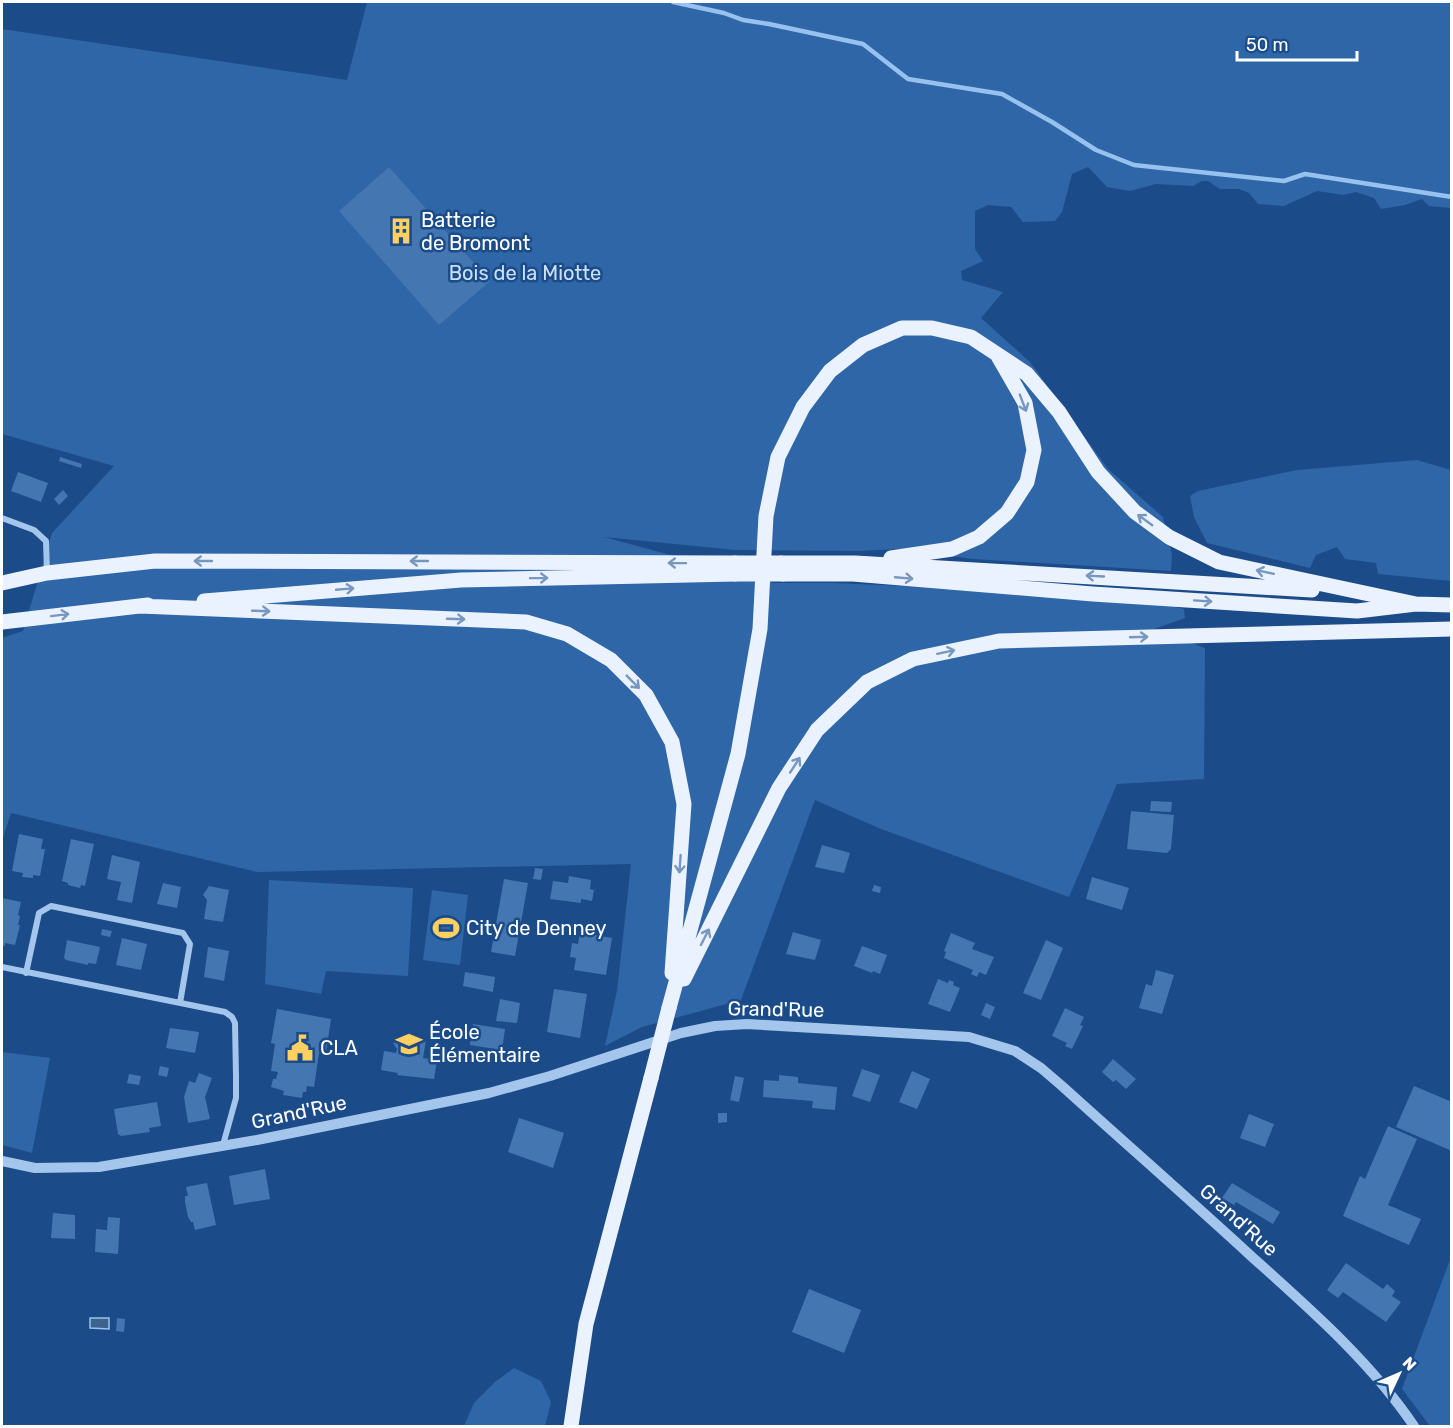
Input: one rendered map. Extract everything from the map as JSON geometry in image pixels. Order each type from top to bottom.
[{"type":"main road","points":[[571,1426],[586,1324],[738,754],[760,629],[766,516],[778,457],[803,407],[830,371],[863,345],[902,328],[932,327],[971,336],[1027,374],[1059,411],[1098,472],[1135,512],[1169,537],[1219,562],[1416,604]]},
{"type":"main road","points":[[2,622],[140,606],[461,580],[782,568],[855,563],[952,549],[980,537],[1007,513],[1027,482],[1034,450],[1025,403],[995,351]]},
{"type":"main road","points":[[2,583],[47,573],[155,561],[735,569]]},
{"type":"main road","points":[[855,563],[1363,593]]},
{"type":"main road","points":[[782,568],[1094,594],[1358,611],[1416,604],[1452,605]]},
{"type":"main road","points":[[140,606],[526,622],[567,634],[611,660],[646,695],[672,742],[684,804],[669,1008]]},
{"type":"main road","points":[[669,1008],[779,788],[817,730],[867,682],[913,659],[999,641],[1452,629]]},
{"type":"street","points":[[2,518],[34,530],[46,541],[47,573]]},
{"type":"street","points":[[26,973],[39,913],[51,906],[183,933],[190,944],[180,1003]]},
{"type":"street","points":[[2,968],[225,1012],[232,1017],[235,1023],[236,1098],[223,1145]]},
{"type":"street","name":"Grand'Rue","points":[[2,1161],[36,1168],[99,1167],[223,1145],[489,1093],[550,1076],[681,1033],[715,1026],[747,1024],[969,1037],[1015,1051],[1041,1068],[1062,1086],[1300,1300],[1355,1353],[1399,1404],[1414,1426]]},
{"type":"green space","name":"Bois de la Miotte","points":[[367,2],[1451,2],[1451,208],[1429,206],[1422,199],[1405,205],[1381,209],[1374,198],[1356,192],[1343,195],[1317,191],[1284,206],[1258,204],[1249,193],[1239,189],[1220,189],[1208,181],[1202,181],[1193,186],[1156,184],[1130,191],[1107,187],[1088,167],[1072,174],[1062,212],[1055,221],[1023,222],[1011,207],[988,205],[975,211],[975,249],[983,261],[961,271],[962,280],[1003,292],[981,318],[1030,362],[1108,469],[1163,517],[1172,554],[1171,571],[973,559],[899,549],[735,550],[604,537],[774,583],[906,586],[917,584],[1143,599],[1184,609],[1185,618],[1154,629],[1205,648],[1204,779],[1117,784],[1069,897],[881,829],[815,800],[741,1000],[642,1027],[605,1046],[617,991],[631,864],[257,872],[11,813],[2,841],[2,638],[23,631],[52,533],[114,466],[2,434],[2,29],[347,80]]},
{"type":"green space","points":[[1417,460],[1451,470],[1451,581],[1378,574],[1376,563],[1345,559],[1337,547],[1316,555],[1310,568],[1207,543],[1194,517],[1190,496],[1198,491],[1297,470]]},
{"type":"green space","points":[[269,880],[413,888],[408,976],[326,971],[321,994],[265,984]]},
{"type":"green space","name":"City de Denney","points":[[432,890],[468,895],[460,965],[423,960]]},
{"type":"green space","points":[[2,1052],[50,1058],[32,1153],[2,1145]]},
{"type":"green space","points":[[1451,1257],[1451,1426],[1430,1426],[1402,1389]]},
{"type":"green space","points":[[514,1368],[541,1381],[551,1402],[545,1426],[464,1426],[474,1403],[495,1382]]},
{"type":"shaded area","points":[[90,1318],[109,1318],[109,1329],[90,1328]]},
{"type":"building","name":"Batterie de Bromont","points":[[389,167],[490,281],[439,325],[339,211]]},
{"type":"building","points":[[60,457],[82,464],[81,468],[59,461]]},
{"type":"building","points":[[18,472],[48,483],[41,502],[11,491]]},
{"type":"building","points":[[63,490],[68,496],[59,505],[54,499]]},
{"type":"building","points":[[1151,801],[1172,802],[1171,812],[1150,811]]},
{"type":"building","points":[[1131,811],[1174,815],[1171,849],[1167,853],[1127,849]]},
{"type":"building","points":[[19,834],[43,839],[41,849],[45,849],[40,876],[22,877],[23,873],[12,871]]},
{"type":"building","points":[[71,839],[94,844],[85,886],[81,885],[80,888],[62,881]]},
{"type":"building","points":[[822,845],[850,853],[844,873],[815,867]]},
{"type":"building","points":[[112,855],[140,862],[132,903],[117,900],[121,882],[107,879]]},
{"type":"building","points":[[535,868],[543,869],[541,880],[533,879]]},
{"type":"building","points":[[569,876],[591,880],[590,889],[594,890],[592,901],[581,899],[581,903],[550,899],[553,881],[568,883]]},
{"type":"building","points":[[1092,877],[1129,888],[1122,910],[1086,899]]},
{"type":"building","points":[[504,879],[528,883],[515,956],[491,952]]},
{"type":"building","points":[[163,883],[181,887],[177,908],[157,904]]},
{"type":"building","points":[[874,885],[881,887],[880,893],[872,891]]},
{"type":"building","points":[[209,886],[229,890],[223,922],[204,919],[207,900],[203,895]]},
{"type":"building","points":[[2,898],[21,902],[18,915],[20,916],[18,925],[20,925],[15,945],[5,943],[5,946],[2,945]]},
{"type":"building","points":[[102,929],[112,931],[110,937],[101,935]]},
{"type":"building","points":[[580,932],[612,938],[606,975],[574,970],[576,958],[570,957],[572,943],[578,944]]},
{"type":"building","points":[[793,932],[821,940],[815,960],[786,954]]},
{"type":"building","points":[[951,933],[975,943],[972,949],[994,957],[986,975],[979,972],[977,977],[971,974],[973,970],[944,958],[946,952],[944,951]]},
{"type":"building","points":[[122,938],[147,944],[141,970],[116,965]]},
{"type":"building","points":[[67,940],[100,947],[96,964],[88,963],[88,965],[66,960],[64,958]]},
{"type":"building","points":[[1046,940],[1063,948],[1041,1000],[1023,993]]},
{"type":"building","points":[[862,946],[887,955],[880,974],[854,966]]},
{"type":"building","points":[[208,947],[229,951],[224,981],[204,977]]},
{"type":"building","points":[[1156,970],[1174,975],[1162,1014],[1139,1008],[1146,984],[1152,986]]},
{"type":"building","points":[[465,972],[495,977],[493,992],[463,986]]},
{"type":"building","points":[[938,979],[948,983],[949,980],[954,982],[953,985],[960,988],[950,1012],[928,1004]]},
{"type":"building","points":[[554,989],[587,994],[580,1038],[547,1032]]},
{"type":"building","points":[[500,999],[520,1003],[517,1023],[496,1021]]},
{"type":"building","points":[[986,1003],[995,1007],[990,1019],[981,1015]]},
{"type":"building","points":[[1065,1008],[1084,1017],[1080,1025],[1083,1026],[1072,1049],[1065,1046],[1067,1043],[1052,1036]]},
{"type":"building","name":"CLA","points":[[277,1009],[331,1019],[326,1053],[319,1053],[314,1087],[307,1086],[302,1098],[283,1095],[284,1091],[271,1087],[278,1072],[271,1071],[275,1044],[271,1043]]},
{"type":"building","points":[[473,1024],[505,1029],[502,1050],[470,1045]]},
{"type":"building","points":[[170,1028],[199,1032],[195,1053],[166,1048]]},
{"type":"building","points":[[399,1035],[426,1040],[423,1058],[437,1060],[434,1079],[397,1075],[398,1073],[381,1070],[384,1051],[396,1053],[397,1049],[393,1043],[398,1040]]},
{"type":"building","points":[[1113,1059],[1136,1079],[1126,1089],[1116,1080],[1113,1082],[1102,1072]]},
{"type":"building","points":[[160,1066],[169,1068],[167,1077],[158,1075]]},
{"type":"building","points":[[862,1069],[880,1075],[870,1102],[852,1096]]},
{"type":"building","points":[[912,1071],[930,1079],[917,1109],[899,1102]]},
{"type":"building","points":[[199,1073],[212,1078],[205,1097],[210,1119],[188,1123],[184,1097],[189,1081],[195,1083]]},
{"type":"building","points":[[129,1074],[141,1076],[139,1085],[127,1083]]},
{"type":"building","points":[[779,1075],[798,1077],[798,1083],[837,1087],[835,1110],[812,1108],[813,1101],[763,1097],[764,1080],[779,1081]]},
{"type":"building","points":[[735,1076],[744,1078],[739,1102],[730,1100]]},
{"type":"building","points":[[1414,1086],[1452,1102],[1452,1151],[1396,1127]]},
{"type":"building","points":[[157,1102],[161,1126],[149,1128],[150,1132],[121,1136],[118,1134],[114,1109]]},
{"type":"building","points":[[718,1113],[727,1113],[727,1122],[718,1123]]},
{"type":"building","points":[[1249,1114],[1274,1124],[1265,1147],[1240,1138]]},
{"type":"building","points":[[519,1118],[564,1133],[553,1168],[508,1152]]},
{"type":"building","points":[[1388,1126],[1417,1139],[1388,1205],[1421,1219],[1409,1245],[1343,1216],[1360,1176],[1365,1179]]},
{"type":"building","points":[[265,1169],[270,1199],[234,1205],[229,1176]]},
{"type":"building","points":[[207,1183],[216,1225],[195,1230],[193,1222],[188,1217],[185,1202],[185,1196],[188,1196],[186,1187]]},
{"type":"building","points":[[1232,1183],[1280,1212],[1273,1224],[1236,1202],[1234,1205],[1222,1198]]},
{"type":"building","points":[[53,1213],[75,1215],[75,1239],[51,1238]]},
{"type":"building","points":[[108,1217],[120,1218],[118,1254],[95,1252],[96,1229],[107,1230]]},
{"type":"building","points":[[1346,1263],[1383,1289],[1387,1284],[1395,1291],[1392,1296],[1401,1302],[1386,1322],[1343,1292],[1338,1298],[1327,1290]]},
{"type":"building","points":[[809,1289],[861,1310],[844,1353],[792,1332]]},
{"type":"building","points":[[117,1318],[125,1319],[124,1332],[116,1331]]},
{"type":"waterway","points":[[673,2],[724,13],[743,20],[863,44],[908,79],[1002,94],[1096,150],[1134,165],[1284,181],[1305,174],[1452,197]]},
{"type":"place","name":"Batterie de Bromont","points":[[401,231]]},
{"type":"place","name":"City de Denney","points":[[446,928]]},
{"type":"place","name":"École Élémentaire","points":[[409,1044]]},
{"type":"place","name":"CLA","points":[[300,1048]]}]
